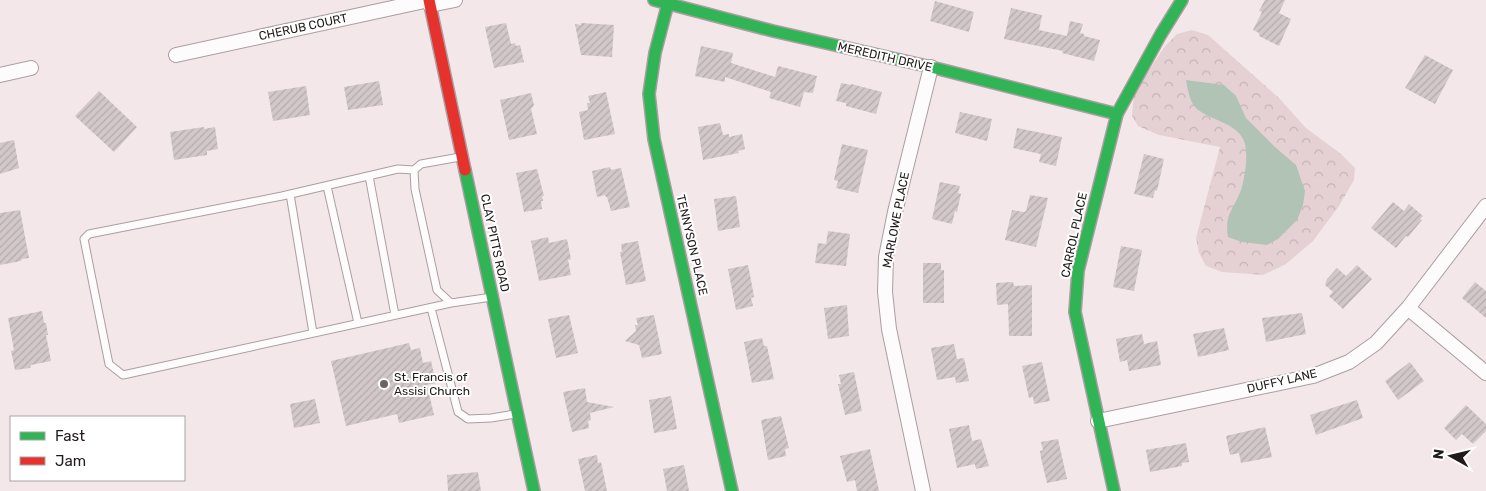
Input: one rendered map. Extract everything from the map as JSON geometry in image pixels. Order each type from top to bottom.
[{"type":"street","points":[[430,2],[455,0]]},
{"type":"street","name":"MEREDITH DRIVE","points":[[654,0],[1117,114]]},
{"type":"street","name":"CARROL PLACE","points":[[1114,491],[1075,312],[1078,272],[1101,172],[1117,114],[1182,0]]},
{"type":"street","name":"CHERUB COURT","points":[[176,55],[430,2]]},
{"type":"street","name":"CLAY PITTS ROAD","points":[[430,2],[534,491]]},
{"type":"street","name":"TENNYSON PLACE","points":[[668,4],[655,52],[649,94],[654,139],[732,491]]},
{"type":"street","points":[[0,75],[31,68]]},
{"type":"street","name":"MARLOWE PLACE","points":[[923,491],[889,329],[885,292],[886,257],[895,212],[931,68]]},
{"type":"street","name":"DUFFY LANE","points":[[1098,421],[1313,376],[1349,362],[1376,343],[1408,308],[1486,206]]},
{"type":"street","points":[[1408,308],[1486,373]]},
{"type":"lane","points":[[463,156],[420,164],[414,170],[398,169],[290,194],[89,234],[84,239],[109,364],[123,375],[395,315],[492,297]]},
{"type":"lane","points":[[414,170],[416,189],[437,290],[452,303]]},
{"type":"lane","points":[[369,176],[395,315]]},
{"type":"lane","points":[[327,186],[358,323]]},
{"type":"lane","points":[[290,194],[313,333]]},
{"type":"lane","points":[[431,308],[458,412],[468,419],[491,418],[517,413]]},
{"type":"green space","points":[[1192,30],[1208,35],[1279,98],[1306,128],[1341,154],[1355,168],[1354,180],[1339,206],[1313,241],[1286,264],[1263,275],[1222,272],[1206,266],[1199,253],[1196,238],[1220,147],[1159,135],[1138,126],[1132,116],[1134,93],[1165,46],[1177,34]]},
{"type":"shaded area","points":[[1186,80],[1224,85],[1236,96],[1246,118],[1296,165],[1305,191],[1303,205],[1297,220],[1278,239],[1267,245],[1242,242],[1228,237],[1227,223],[1230,212],[1241,190],[1245,173],[1245,144],[1237,131],[1196,108],[1190,98]]},
{"type":"building","points":[[1265,0],[1285,0],[1279,13],[1291,19],[1279,46],[1259,36],[1259,33],[1253,30],[1262,12],[1259,11]]},
{"type":"building","points":[[935,1],[974,12],[969,32],[930,21]]},
{"type":"building","points":[[1011,8],[1042,15],[1039,30],[1067,36],[1070,21],[1083,24],[1080,33],[1084,34],[1084,36],[1100,40],[1094,61],[1062,53],[1063,51],[1004,39]]},
{"type":"building","points":[[506,23],[511,44],[520,45],[524,62],[494,68],[485,27]]},
{"type":"building","points":[[581,23],[614,25],[612,57],[581,55],[575,24],[581,25]]},
{"type":"building","points":[[701,46],[733,53],[731,63],[775,77],[778,66],[817,76],[813,93],[804,92],[800,107],[769,98],[771,92],[725,77],[725,82],[695,76]]},
{"type":"building","points":[[1425,55],[1453,70],[1435,104],[1405,88]]},
{"type":"building","points":[[379,81],[383,105],[348,110],[344,87]]},
{"type":"building","points":[[841,83],[882,92],[876,114],[846,106],[846,103],[836,101]]},
{"type":"building","points":[[306,86],[310,115],[273,121],[268,92]]},
{"type":"building","points":[[99,91],[137,127],[114,152],[75,116]]},
{"type":"building","points":[[606,92],[615,134],[584,140],[579,112],[588,110],[587,103],[590,103],[588,96]]},
{"type":"building","points":[[531,93],[534,105],[531,109],[537,134],[509,140],[500,100]]},
{"type":"building","points":[[960,112],[992,119],[987,141],[955,133]]},
{"type":"building","points":[[720,123],[723,135],[729,134],[729,137],[742,134],[745,149],[738,151],[739,153],[703,160],[698,127]]},
{"type":"building","points":[[204,127],[204,129],[215,127],[218,149],[207,151],[207,155],[174,160],[170,132]]},
{"type":"building","points":[[1017,128],[1062,137],[1056,166],[1039,162],[1041,154],[1013,148]]},
{"type":"building","points":[[14,140],[19,168],[0,174],[0,143]]},
{"type":"building","points":[[842,144],[868,150],[858,193],[836,188],[838,181],[834,180]]},
{"type":"building","points":[[1144,154],[1164,159],[1157,191],[1155,190],[1153,198],[1134,194]]},
{"type":"building","points":[[610,167],[611,170],[621,168],[630,207],[611,211],[605,195],[597,197],[592,171]]},
{"type":"building","points":[[537,169],[544,196],[542,196],[543,201],[541,201],[542,209],[524,212],[516,173]]},
{"type":"building","points":[[940,182],[960,186],[958,193],[961,194],[952,224],[932,219]]},
{"type":"building","points":[[1030,195],[1048,198],[1036,247],[1005,240],[1012,210],[1026,211]]},
{"type":"building","points":[[736,196],[740,227],[718,231],[714,199]]},
{"type":"building","points":[[1393,202],[1404,211],[1409,204],[1423,216],[1420,219],[1422,220],[1408,237],[1406,236],[1396,248],[1371,228]]},
{"type":"building","points":[[20,210],[29,258],[0,265],[0,213]]},
{"type":"building","points":[[828,231],[850,234],[846,266],[815,263],[818,243],[826,244]]},
{"type":"building","points":[[548,237],[549,243],[567,239],[571,259],[568,260],[571,275],[539,281],[531,241]]},
{"type":"building","points":[[638,241],[646,281],[626,285],[620,252],[622,252],[621,244]]},
{"type":"building","points":[[1121,246],[1142,250],[1134,291],[1113,287]]},
{"type":"building","points":[[923,263],[941,263],[941,270],[944,270],[944,303],[923,303]]},
{"type":"building","points":[[748,265],[754,297],[751,298],[753,306],[736,310],[728,269]]},
{"type":"building","points":[[1357,265],[1372,279],[1343,309],[1329,296],[1333,292],[1325,285],[1327,279],[1337,268],[1346,276]]},
{"type":"building","points":[[1013,282],[1014,286],[1032,285],[1032,336],[1009,336],[1008,304],[997,305],[996,283]]},
{"type":"building","points":[[1475,282],[1486,291],[1486,318],[1462,298]]},
{"type":"building","points":[[847,305],[849,336],[828,339],[824,308]]},
{"type":"building","points":[[42,311],[44,323],[46,323],[48,335],[46,335],[51,361],[31,365],[30,368],[15,370],[11,351],[14,350],[8,318]]},
{"type":"building","points":[[1302,313],[1306,334],[1266,342],[1262,318]]},
{"type":"building","points":[[569,315],[578,353],[556,358],[548,319]]},
{"type":"building","points":[[654,315],[662,354],[642,358],[639,345],[625,341],[636,331],[635,325],[638,325],[636,318]]},
{"type":"building","points":[[1224,328],[1229,350],[1198,357],[1193,334]]},
{"type":"building","points":[[1142,334],[1144,344],[1157,341],[1161,365],[1129,371],[1127,360],[1120,362],[1116,339]]},
{"type":"building","points":[[762,338],[764,346],[767,346],[774,379],[752,383],[744,342]]},
{"type":"building","name":"St. Francis of Assisi Church","points":[[409,343],[411,350],[420,348],[423,363],[431,361],[436,383],[427,385],[434,415],[399,423],[397,414],[346,426],[331,361]]},
{"type":"building","points":[[954,344],[957,359],[964,358],[969,381],[956,383],[955,377],[937,380],[931,348]]},
{"type":"building","points":[[1042,362],[1050,401],[1034,404],[1033,397],[1029,398],[1022,366]]},
{"type":"building","points":[[1410,362],[1424,381],[1398,400],[1385,381]]},
{"type":"building","points":[[854,372],[862,411],[845,415],[838,384],[841,384],[839,375]]},
{"type":"building","points":[[585,388],[587,402],[614,407],[590,413],[589,428],[572,432],[563,392]]},
{"type":"building","points":[[671,396],[677,429],[654,433],[649,400]]},
{"type":"building","points":[[315,399],[320,423],[294,428],[290,404]]},
{"type":"building","points":[[1357,400],[1363,418],[1316,435],[1310,415]]},
{"type":"building","points":[[1466,405],[1486,424],[1486,431],[1473,444],[1462,434],[1456,440],[1444,428]]},
{"type":"building","points":[[781,416],[789,448],[785,449],[786,456],[768,460],[761,420]]},
{"type":"building","points":[[969,425],[972,441],[981,439],[989,466],[976,469],[975,464],[957,468],[949,429]]},
{"type":"building","points":[[1265,427],[1272,457],[1241,463],[1239,453],[1230,455],[1226,436]]},
{"type":"building","points":[[1058,439],[1067,479],[1047,483],[1041,458],[1040,451],[1043,450],[1041,442]]},
{"type":"building","points":[[1186,443],[1189,462],[1182,463],[1182,466],[1150,472],[1146,450]]},
{"type":"building","points":[[870,449],[879,491],[857,491],[855,480],[847,482],[840,456]]},
{"type":"building","points":[[597,455],[598,463],[601,462],[607,491],[585,491],[578,459]]},
{"type":"building","points":[[684,465],[689,491],[667,491],[663,469]]},
{"type":"building","points":[[478,472],[481,491],[448,491],[447,475]]},
{"type":"traffic: fast","points":[[654,0],[773,31],[931,67],[1117,114]]},
{"type":"traffic: fast","points":[[1114,491],[1075,312],[1078,271],[1117,114],[1182,0]]},
{"type":"traffic: fast","points":[[668,3],[655,53],[649,94],[654,139],[732,491]]},
{"type":"traffic: fast","points":[[465,170],[534,491]]},
{"type":"traffic: jam","points":[[429,0],[465,170]]},
{"type":"place","name":"St. Francis of Assisi Church","points":[[384,384]]}]
